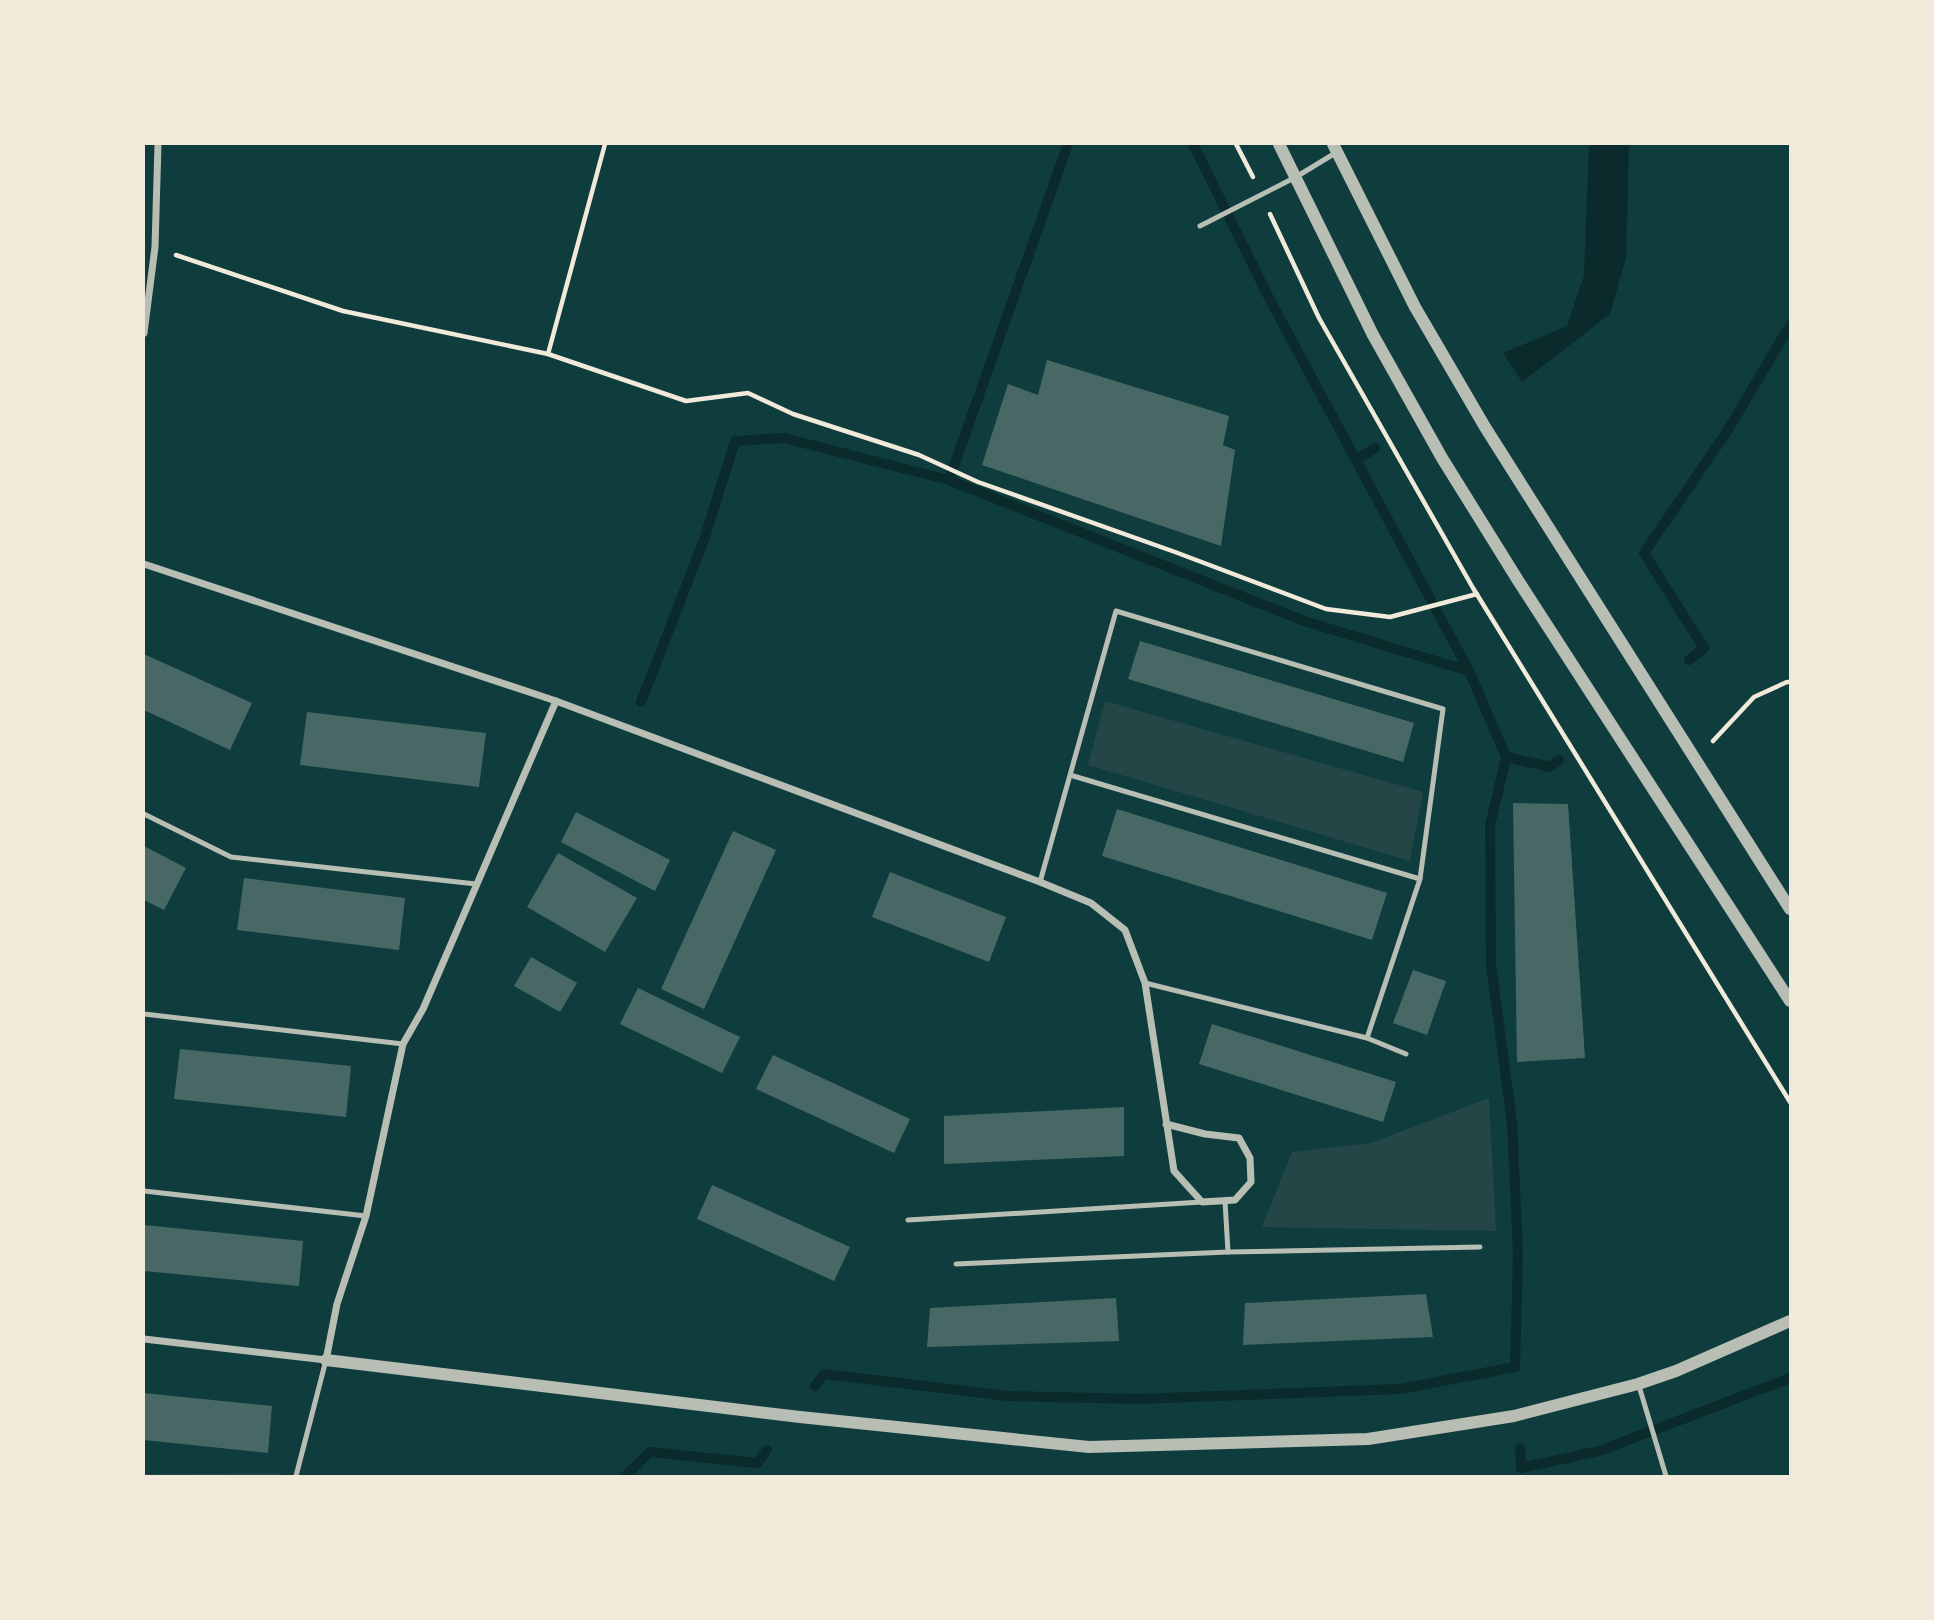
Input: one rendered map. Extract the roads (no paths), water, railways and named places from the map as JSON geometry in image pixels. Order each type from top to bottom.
[{"type":"street","points":[[144,333],[155,247],[158,144]]},
{"type":"street","points":[[1279,144],[1373,335],[1442,458],[1790,1001]]},
{"type":"street","points":[[1335,148],[1415,307],[1485,427],[1790,909]]},
{"type":"street","points":[[144,564],[556,701],[1091,903],[1125,930],[1145,983],[1166,1124],[1174,1171],[1202,1202],[1235,1200],[1251,1182],[1250,1158],[1239,1138],[1166,1124]]},
{"type":"street","points":[[326,1360],[337,1304],[366,1216],[403,1044],[423,1009],[556,701]]},
{"type":"street","points":[[144,1339],[800,1417],[1089,1447],[1368,1439],[1514,1416],[1638,1384],[1676,1371],[1790,1321]]},
{"type":"lane","points":[[1200,226],[1296,177],[1335,148]]},
{"type":"lane","points":[[1040,882],[1116,611],[1443,709],[1420,879],[1367,1038]]},
{"type":"lane","points":[[1070,775],[1420,879]]},
{"type":"lane","points":[[144,814],[231,857],[476,884]]},
{"type":"lane","points":[[1145,983],[1367,1038],[1406,1054]]},
{"type":"lane","points":[[144,1014],[403,1044]]},
{"type":"lane","points":[[144,1191],[366,1216]]},
{"type":"lane","points":[[1225,1201],[1228,1252]]},
{"type":"lane","points":[[908,1220],[1202,1202]]},
{"type":"lane","points":[[956,1264],[1228,1252],[1480,1247]]},
{"type":"lane","points":[[296,1476],[326,1360]]},
{"type":"lane","points":[[1638,1384],[1666,1476]]},
{"type":"waterway","points":[[949,480],[1068,144]]},
{"type":"waterway","points":[[815,1386],[824,1374],[1008,1396],[1139,1399],[1400,1389],[1515,1367],[1518,1253],[1512,1122],[1491,965],[1490,826],[1506,757],[1469,671],[1267,294],[1193,144]]},
{"type":"waterway","points":[[1689,660],[1704,648],[1644,553],[1728,430],[1790,325]]},
{"type":"waterway","points":[[641,702],[704,540],[735,441],[784,438],[949,480],[1304,621],[1469,671]]},
{"type":"waterway","points":[[1356,460],[1375,448]]},
{"type":"waterway","points":[[1506,757],[1550,767],[1559,760]]},
{"type":"waterway","points":[[1520,1448],[1521,1468],[1599,1451],[1790,1378]]},
{"type":"waterway","points":[[625,1476],[650,1452],[757,1463],[767,1450]]}]
